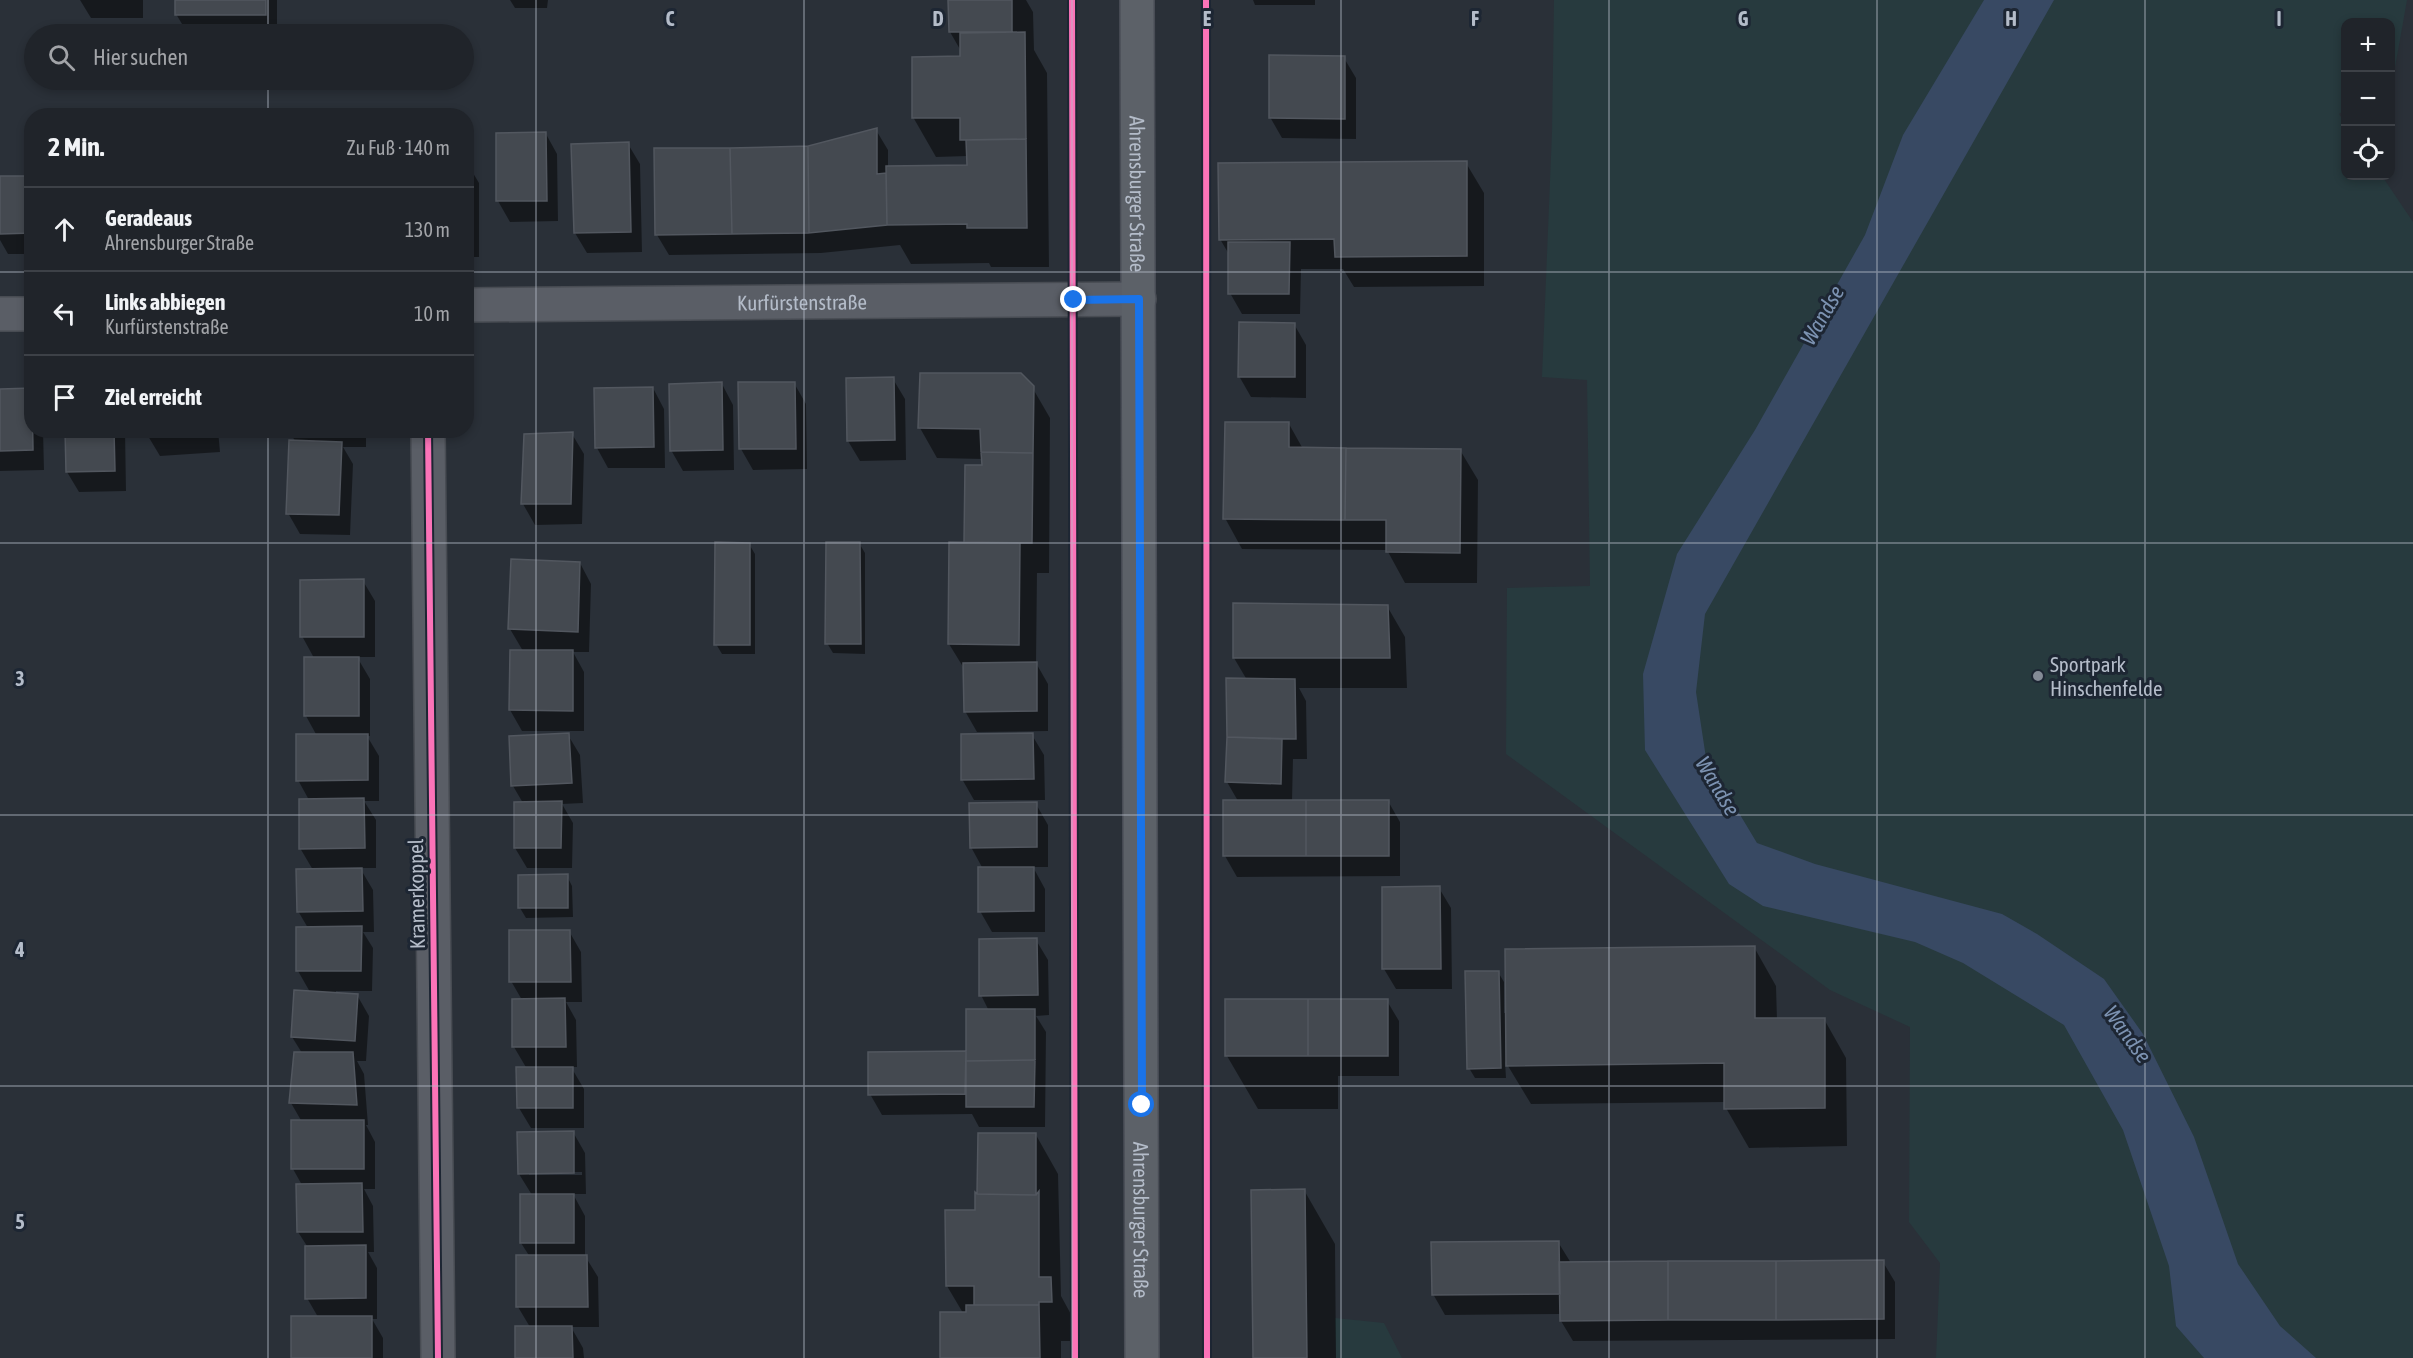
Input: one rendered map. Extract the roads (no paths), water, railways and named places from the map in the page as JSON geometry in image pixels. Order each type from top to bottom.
[{"type":"main road","name":"Ahrensburger Straße","points":[[1137,0],[1142,1358]]},
{"type":"street","name":"Kurfürstenstraße","points":[[474,305],[1139,299]]},
{"type":"street","points":[[0,314],[24,314]]},
{"type":"street","name":"Kramerkoppel","points":[[428,438],[438,1358]]},
{"type":"water","name":"Wandse","points":[[1984,0],[2054,0],[1705,614],[1696,692],[1706,758],[1757,843],[1815,864],[2002,914],[2037,934],[2104,979],[2143,1034],[2194,1137],[2238,1264],[2280,1326],[2316,1358],[2204,1358],[2176,1326],[2169,1266],[2123,1130],[2064,1025],[1963,963],[1915,942],[1763,906],[1729,884],[1645,750],[1643,674],[1677,554],[1755,430],[1865,235],[1903,135]]},
{"type":"place","name":"Sportpark Hinschenfelde","points":[[2038,676]]}]
